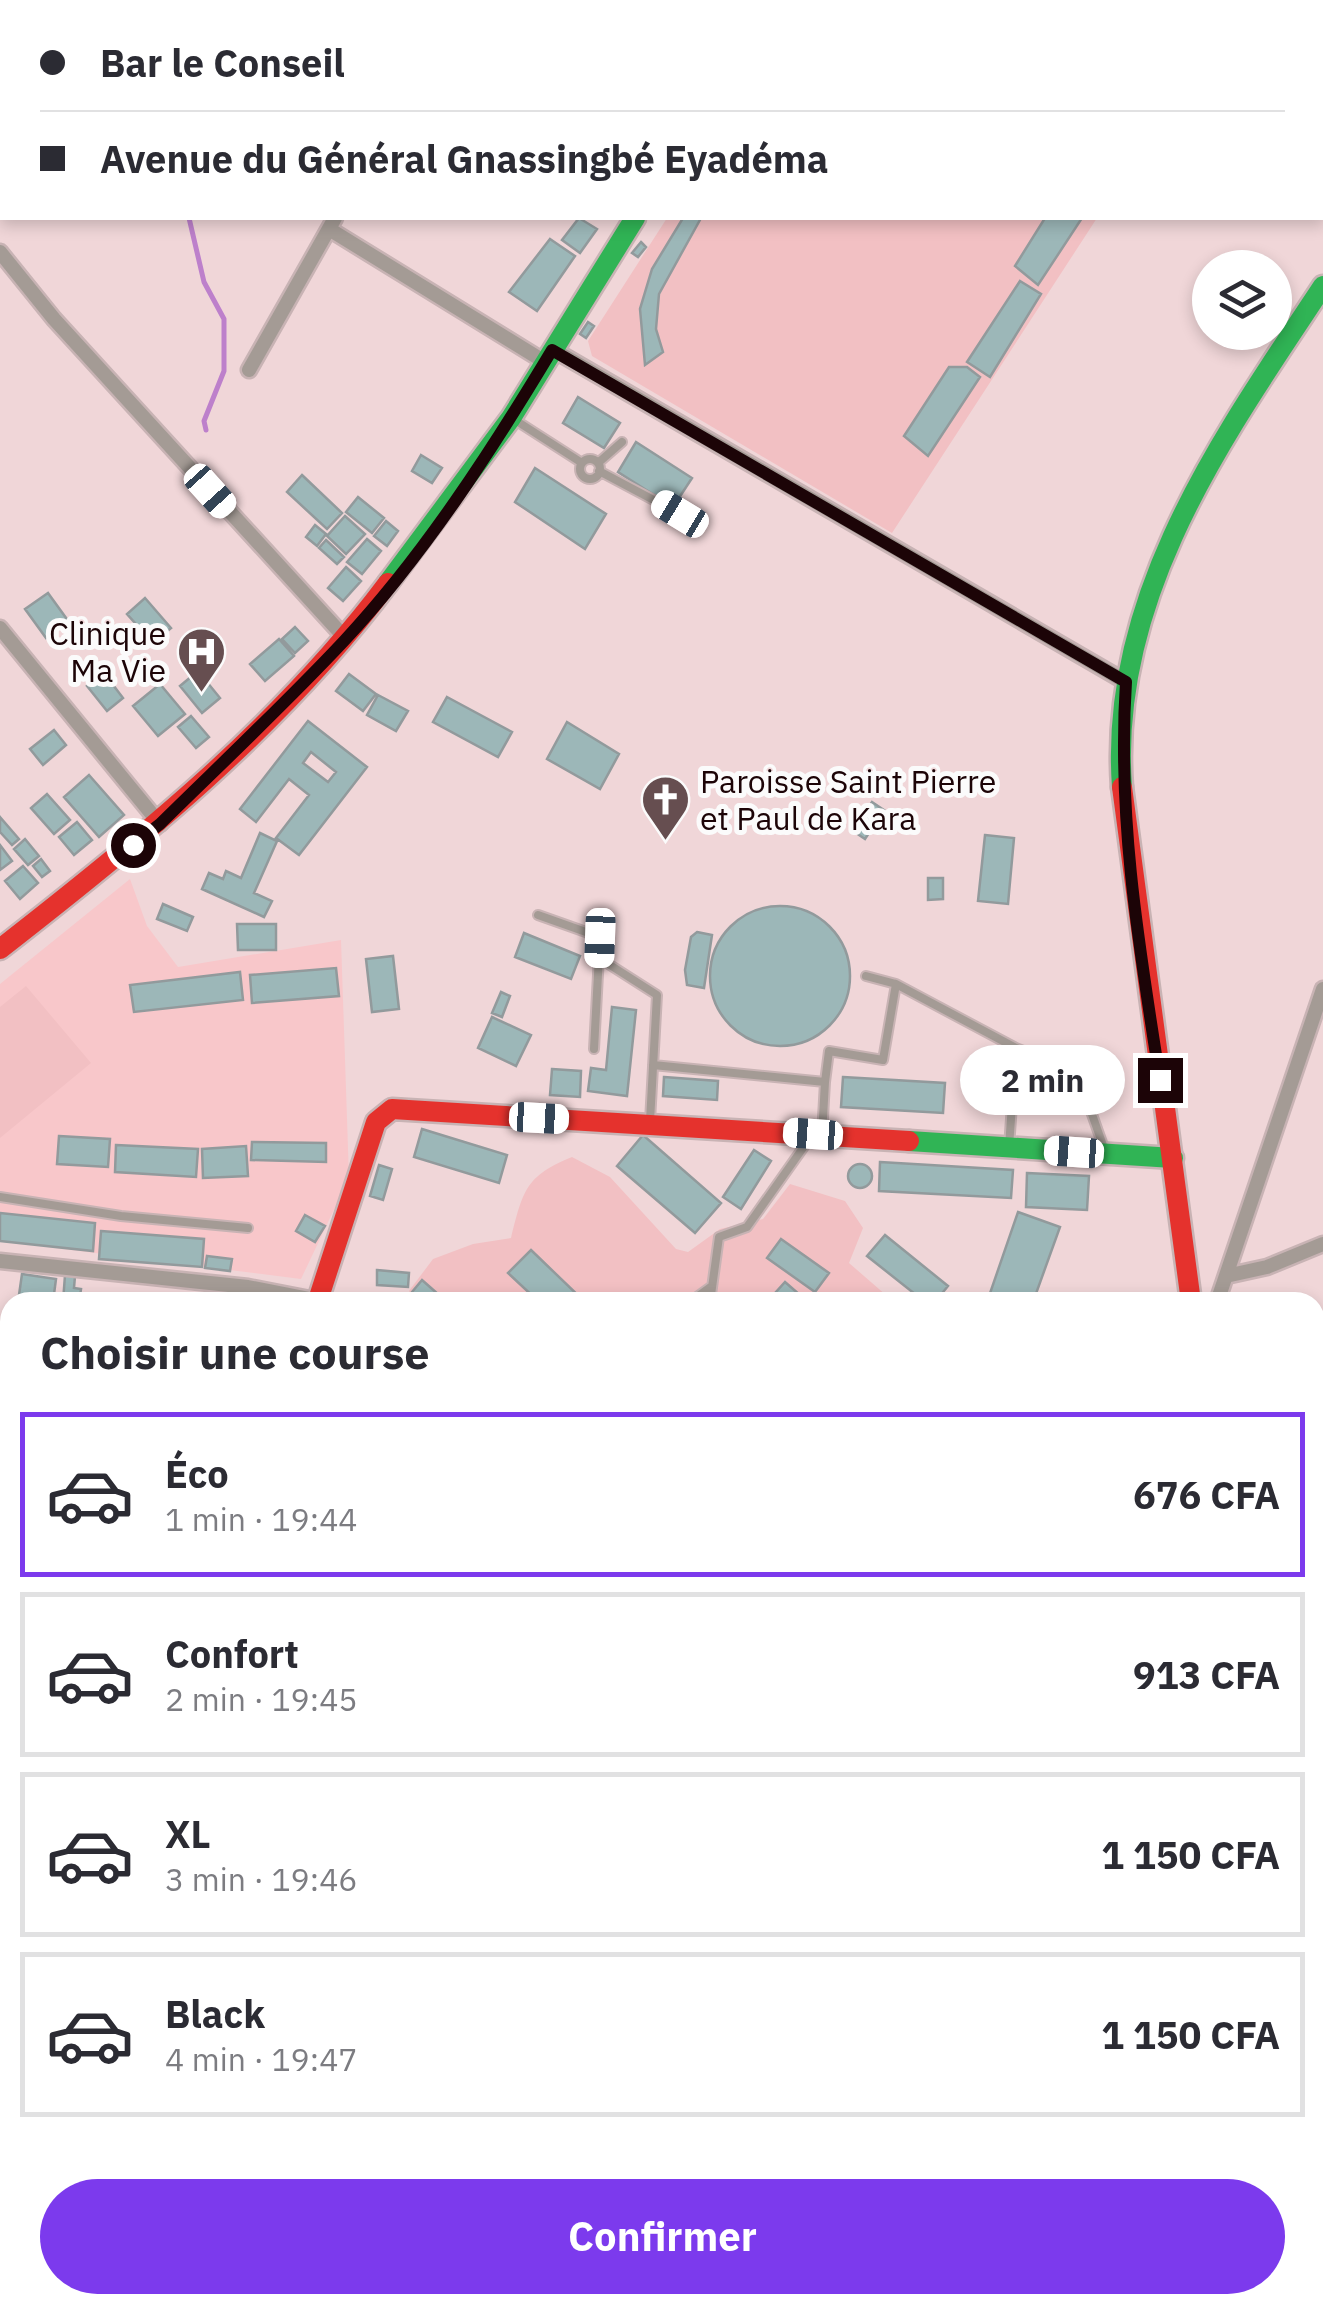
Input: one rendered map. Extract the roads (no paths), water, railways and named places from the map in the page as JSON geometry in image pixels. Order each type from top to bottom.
[{"type":"street","points":[[0,950],[160,824],[346,639],[511,418],[634,220]]},
{"type":"street","points":[[249,370],[332,223],[548,356],[1126,682]]},
{"type":"street","points":[[0,252],[54,319],[346,639]]},
{"type":"street","points":[[1190,1292],[1125,830],[1120,762],[1126,682],[1161,562],[1182,509],[1210,457],[1323,286]]},
{"type":"street","points":[[0,628],[160,824]]},
{"type":"street","points":[[1220,1292],[1323,988]]},
{"type":"street","points":[[325,1292],[376,1122],[392,1108],[1173,1158]]},
{"type":"street","points":[[1226,1276],[1268,1266],[1323,1244]]},
{"type":"street","points":[[0,1261],[271,1292]]},
{"type":"street","points":[[243,1292],[248,1288]]},
{"type":"lane","points":[[511,418],[582,463]]},
{"type":"lane","points":[[582,463],[581,474],[588,478],[622,442]]},
{"type":"lane","points":[[582,463],[588,459],[680,514]]},
{"type":"lane","points":[[538,915],[600,938],[594,1049]]},
{"type":"lane","points":[[599,958],[657,996],[650,1124]]},
{"type":"lane","points":[[866,976],[896,984],[1016,1048],[1078,1072],[1106,1154]]},
{"type":"lane","points":[[711,1292],[719,1237],[747,1227],[818,1135],[829,1051],[884,1060],[896,984]]},
{"type":"lane","points":[[1010,1147],[1016,1048]]},
{"type":"lane","points":[[653,1065],[825,1082]]},
{"type":"lane","points":[[0,1197],[120,1216],[248,1228]]},
{"type":"lane","points":[[704,1292],[712,1286]]},
{"type":"waterway","points":[[189,220],[204,282],[224,319],[224,371],[204,421],[206,430]]},
{"type":"place","name":"Clinique Ma Vie","points":[[201,694]]},
{"type":"place","name":"Paroisse Saint Pierre et Paul de Kara","points":[[665,842]]}]
